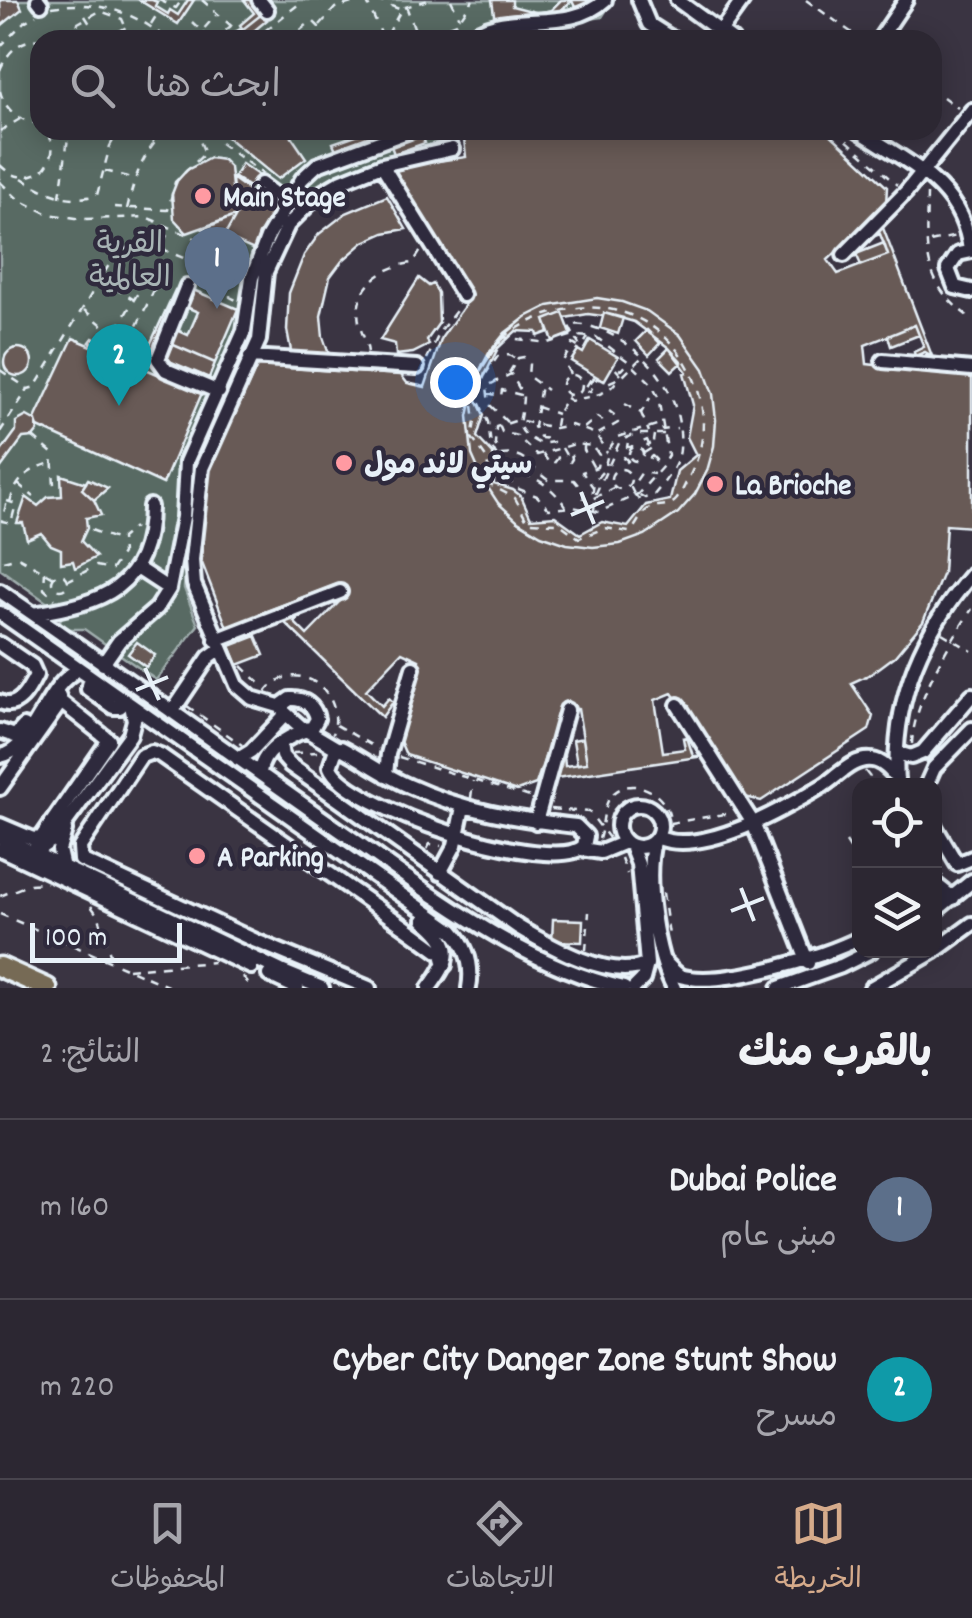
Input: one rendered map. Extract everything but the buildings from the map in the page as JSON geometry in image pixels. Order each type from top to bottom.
[{"type":"highway","points":[[0,967],[47,988]]},
{"type":"street","points":[[482,30],[488,26],[567,18],[592,10],[604,0]]},
{"type":"street","points":[[639,0],[648,24],[658,30]]},
{"type":"street","points":[[677,0],[718,30]]},
{"type":"street","points":[[729,30],[743,0]]},
{"type":"street","points":[[886,30],[906,0]]},
{"type":"street","points":[[844,255],[927,176],[970,112]]},
{"type":"street","points":[[103,664],[118,641],[157,608],[169,588],[183,518],[186,462],[244,331],[260,251],[302,179],[326,160],[383,140]]},
{"type":"street","points":[[873,140],[927,176],[959,208],[971,251],[953,258],[948,270],[955,287],[972,291]]},
{"type":"street","points":[[452,148],[382,165],[329,188],[288,225],[266,272],[260,299],[260,335],[199,479],[192,572],[218,645],[241,690],[284,711],[306,730],[386,775],[463,808],[581,828],[586,841],[582,849]]},
{"type":"street","points":[[382,165],[464,299]]},
{"type":"street","points":[[260,184],[288,204]]},
{"type":"street","points":[[188,286],[158,359],[166,370],[220,392]]},
{"type":"street","points":[[250,357],[420,366]]},
{"type":"street","points":[[883,361],[972,369]]},
{"type":"street","points":[[33,614],[92,602],[116,589],[137,568],[147,538],[150,506]]},
{"type":"street","points":[[137,568],[169,588]]},
{"type":"street","points":[[897,778],[902,701],[914,665],[932,628],[972,574]]},
{"type":"street","points":[[0,591],[103,664],[176,706],[238,758],[400,872],[534,957],[564,971],[624,988]]},
{"type":"street","points":[[176,706],[218,645],[340,592]]},
{"type":"street","points":[[0,613],[459,937],[470,960],[469,988]]},
{"type":"street","points":[[0,702],[16,704],[36,674],[32,666],[2,645],[20,626]]},
{"type":"street","points":[[0,731],[12,736],[20,732],[61,674],[61,656]]},
{"type":"street","points":[[386,775],[388,754],[414,668]]},
{"type":"street","points":[[0,788],[67,676],[86,673]]},
{"type":"street","points":[[898,753],[913,757],[923,752],[972,695]]},
{"type":"street","points":[[58,696],[109,740]]},
{"type":"street","points":[[0,756],[16,750],[58,696]]},
{"type":"street","points":[[238,758],[251,751],[284,711],[286,700],[296,698],[311,706],[317,720],[312,728],[280,744],[260,764],[260,774]]},
{"type":"street","points":[[28,850],[50,843],[130,735],[134,720],[128,703]]},
{"type":"street","points":[[678,705],[753,822],[808,962]]},
{"type":"street","points":[[536,822],[567,710]]},
{"type":"street","points":[[0,825],[42,838],[109,740],[164,728]]},
{"type":"street","points":[[164,728],[80,846],[81,860],[369,988]]},
{"type":"street","points":[[930,778],[934,768],[972,729]]},
{"type":"street","points":[[280,744],[282,756],[290,765],[518,927],[613,970],[630,970],[646,964]]},
{"type":"street","points":[[338,749],[330,767],[335,778],[391,811],[458,835],[518,849],[573,853],[628,844],[643,847],[656,839],[684,843],[753,822],[860,761],[878,762],[893,778]]},
{"type":"street","points":[[144,754],[160,755],[404,926],[442,954],[445,964]]},
{"type":"street","points":[[634,988],[643,978],[646,964],[638,864],[618,829],[618,822],[626,809],[640,804],[658,816],[651,856],[655,919],[663,960],[674,988]]},
{"type":"street","points":[[440,873],[458,835],[463,808]]},
{"type":"street","points":[[62,868],[60,840],[70,819]]},
{"type":"street","points":[[0,837],[322,988]]},
{"type":"street","points":[[942,842],[972,878],[942,906]]},
{"type":"street","points":[[0,849],[297,988]]},
{"type":"street","points":[[957,864],[972,858]]},
{"type":"street","points":[[390,886],[400,872]]},
{"type":"street","points":[[390,886],[396,898],[442,936],[447,951],[445,964],[429,988]]},
{"type":"street","points":[[942,889],[953,898]]},
{"type":"street","points":[[871,988],[935,951],[972,924]]},
{"type":"street","points":[[663,960],[684,978],[717,981],[773,974],[852,942]]},
{"type":"street","points":[[262,943],[275,953],[322,972],[338,988]]},
{"type":"street","points":[[779,988],[856,958]]},
{"type":"path","points":[[159,0],[176,8],[182,0]]},
{"type":"path","points":[[202,0],[236,30]]},
{"type":"path","points":[[269,12],[304,0]]},
{"type":"path","points":[[319,30],[335,8],[364,0],[378,30]]},
{"type":"path","points":[[379,0],[400,10]]},
{"type":"path","points":[[390,30],[400,10],[428,0]]},
{"type":"path","points":[[451,0],[460,20]]},
{"type":"path","points":[[440,30],[460,20],[473,0]]},
{"type":"path","points":[[806,0],[848,30]]},
{"type":"path","points":[[0,47],[24,22],[44,10],[76,1],[114,6],[157,30]]},
{"type":"path","points":[[151,25],[164,3]]},
{"type":"path","points":[[406,6],[415,30]]},
{"type":"path","points":[[75,30],[85,16],[108,12],[130,30]]},
{"type":"path","points":[[204,30],[218,13]]},
{"type":"path","points":[[85,16],[95,30]]},
{"type":"path","points":[[192,22],[200,30]]},
{"type":"path","points":[[300,30],[314,22],[319,26]]},
{"type":"path","points":[[121,30],[128,26]]},
{"type":"path","points":[[226,30],[232,26]]},
{"type":"path","points":[[0,70],[14,48],[30,41]]},
{"type":"path","points":[[0,91],[10,110],[30,121]]},
{"type":"path","points":[[943,98],[970,112]]},
{"type":"path","points":[[0,131],[21,119]]},
{"type":"path","points":[[22,178],[42,172],[53,153],[51,140]]},
{"type":"path","points":[[60,197],[67,140]]},
{"type":"path","points":[[0,165],[40,190],[60,197],[97,195],[113,140]]},
{"type":"path","points":[[114,207],[168,210],[175,182],[204,155],[200,140]]},
{"type":"path","points":[[216,140],[266,176],[260,184]]},
{"type":"path","points":[[846,140],[927,206]]},
{"type":"path","points":[[127,209],[134,178],[154,142]]},
{"type":"path","points":[[53,153],[64,152]]},
{"type":"path","points":[[104,171],[134,178]]},
{"type":"path","points":[[927,176],[931,271],[944,298],[972,319]]},
{"type":"path","points":[[0,182],[20,200],[49,214],[82,219],[146,217],[239,258],[241,272],[230,278]]},
{"type":"path","points":[[144,210],[146,217]]},
{"type":"path","points":[[160,248],[171,228]]},
{"type":"path","points":[[929,243],[968,236]]},
{"type":"path","points":[[369,364],[367,339],[359,316],[363,294],[382,272],[414,262],[428,238]]},
{"type":"path","points":[[0,432],[28,389],[35,387],[116,255],[128,246],[160,248],[230,278]]},
{"type":"path","points":[[230,278],[230,297],[248,306]]},
{"type":"path","points":[[100,280],[134,300]]},
{"type":"path","points":[[82,310],[114,332],[144,280],[156,284],[135,333],[118,327]]},
{"type":"path","points":[[420,366],[464,299]]},
{"type":"path","points":[[597,308],[644,322],[677,350],[698,391],[705,424],[704,444],[676,500],[648,509],[633,530],[599,529],[582,538],[575,538],[559,523],[528,522],[515,498],[495,490],[489,482],[487,459],[472,438],[475,388],[484,364],[504,337],[535,318],[597,308]]},
{"type":"path","points":[[962,313],[972,310]]},
{"type":"path","points":[[574,336],[570,324],[593,327],[618,338],[643,356],[671,396],[680,451],[654,496],[636,494]]},
{"type":"path","points":[[582,384],[563,361],[572,344],[581,349],[577,340],[584,344],[589,336]]},
{"type":"path","points":[[504,337],[548,343],[589,336],[604,341],[653,386],[666,432],[668,455],[664,466],[636,494],[595,512],[550,509],[533,493],[514,486],[491,446],[488,422],[475,388],[501,354],[516,360],[526,358],[528,376],[547,390]]},
{"type":"path","points":[[621,377],[614,367],[622,370],[643,356]]},
{"type":"path","points":[[507,422],[489,404],[488,384],[509,374],[516,360]]},
{"type":"path","points":[[570,374],[561,386],[571,401],[590,400],[612,389],[631,364]]},
{"type":"path","points":[[0,370],[28,389]]},
{"type":"path","points":[[485,374],[479,398],[484,406],[489,404]]},
{"type":"path","points":[[509,374],[517,379],[523,395],[520,430],[536,442],[552,442],[538,436],[534,424],[540,385]]},
{"type":"path","points":[[582,384],[583,392],[593,375],[587,390],[590,392],[597,378],[605,383]]},
{"type":"path","points":[[605,383],[621,377]]},
{"type":"path","points":[[487,393],[501,396],[497,379]]},
{"type":"path","points":[[653,386],[663,380]]},
{"type":"path","points":[[605,383],[605,391]]},
{"type":"path","points":[[554,428],[568,396],[576,394],[582,384]]},
{"type":"path","points":[[502,390],[523,395]]},
{"type":"path","points":[[640,413],[650,398]]},
{"type":"path","points":[[625,404],[640,413],[652,434],[652,448],[642,451],[637,461],[630,458]]},
{"type":"path","points":[[536,407],[557,414]]},
{"type":"path","points":[[595,434],[618,421],[609,411]]},
{"type":"path","points":[[585,429],[599,418],[611,427]]},
{"type":"path","points":[[498,425],[518,420],[554,428],[568,425],[585,429],[595,434],[607,453]]},
{"type":"path","points":[[8,421],[16,426]]},
{"type":"path","points":[[593,487],[617,437],[660,424],[666,432]]},
{"type":"path","points":[[498,425],[495,444],[502,464]]},
{"type":"path","points":[[498,425],[502,432],[516,436],[538,455],[584,443],[596,448],[599,455],[594,470]]},
{"type":"path","points":[[594,500],[616,445],[630,435],[678,428]]},
{"type":"path","points":[[516,436],[520,430]]},
{"type":"path","points":[[32,437],[50,450],[54,485]]},
{"type":"path","points":[[584,443],[594,470]]},
{"type":"path","points":[[562,447],[568,462],[572,461],[569,445]]},
{"type":"path","points":[[624,469],[630,474],[629,485],[615,487],[611,480],[614,472],[624,469],[632,448],[649,459]]},
{"type":"path","points":[[554,450],[558,456]]},
{"type":"path","points":[[578,458],[585,453]]},
{"type":"path","points":[[543,454],[549,463],[556,462],[558,456]]},
{"type":"path","points":[[501,455],[528,459],[567,508]]},
{"type":"path","points":[[591,458],[599,455]]},
{"type":"path","points":[[558,456],[564,456]]},
{"type":"path","points":[[10,502],[16,483],[31,470],[54,462]]},
{"type":"path","points":[[664,466],[670,471]]},
{"type":"path","points":[[594,470],[582,472],[593,487],[595,512]]},
{"type":"path","points":[[648,509],[630,488],[646,472],[654,474]]},
{"type":"path","points":[[508,473],[543,480],[574,480],[584,491],[585,510]]},
{"type":"path","points":[[16,483],[34,497]]},
{"type":"path","points":[[594,500],[615,487]]},
{"type":"path","points":[[120,540],[134,527]]},
{"type":"path","points":[[90,530],[120,540]]},
{"type":"path","points":[[54,576],[54,588],[62,590],[96,566],[112,569],[122,554],[120,540]]},
{"type":"path","points":[[3,561],[15,556],[54,576],[64,575],[74,596]]},
{"type":"path","points":[[44,571],[46,592],[62,600]]},
{"type":"path","points":[[913,757],[914,722],[952,639],[972,609]]},
{"type":"path","points":[[932,628],[972,651]]},
{"type":"path","points":[[176,706],[251,751]]},
{"type":"path","points":[[670,823],[720,813],[737,815]]},
{"type":"path","points":[[846,842],[852,851]]},
{"type":"path","points":[[0,896],[30,884],[50,882]]},
{"type":"path","points":[[88,900],[99,918],[113,964]]},
{"type":"path","points":[[586,950],[589,912]]},
{"type":"path","points":[[0,914],[172,988]]},
{"type":"path","points":[[126,969],[220,963]]},
{"type":"path","points":[[242,975],[252,988]]},
{"type":"green space","name":"القرية العالمية","points":[[0,0],[613,0],[602,17],[515,30],[30,30],[30,140],[443,140],[337,176],[300,201],[278,227],[262,260],[254,294],[254,333],[191,470],[184,588],[198,625],[156,680],[84,629],[64,629],[59,623],[63,614],[0,569]]},
{"type":"place","name":"Main Stage","points":[[203,196]]},
{"type":"place","name":"Dubai Police","points":[[217,309]]},
{"type":"place","name":"Cyber City Danger Zone Stunt Show","points":[[119,406]]},
{"type":"place","name":"سيتي لاند مول","points":[[344,463]]},
{"type":"place","name":"La Brioche","points":[[715,484]]},
{"type":"place","name":"A Parking","points":[[197,856]]}]
